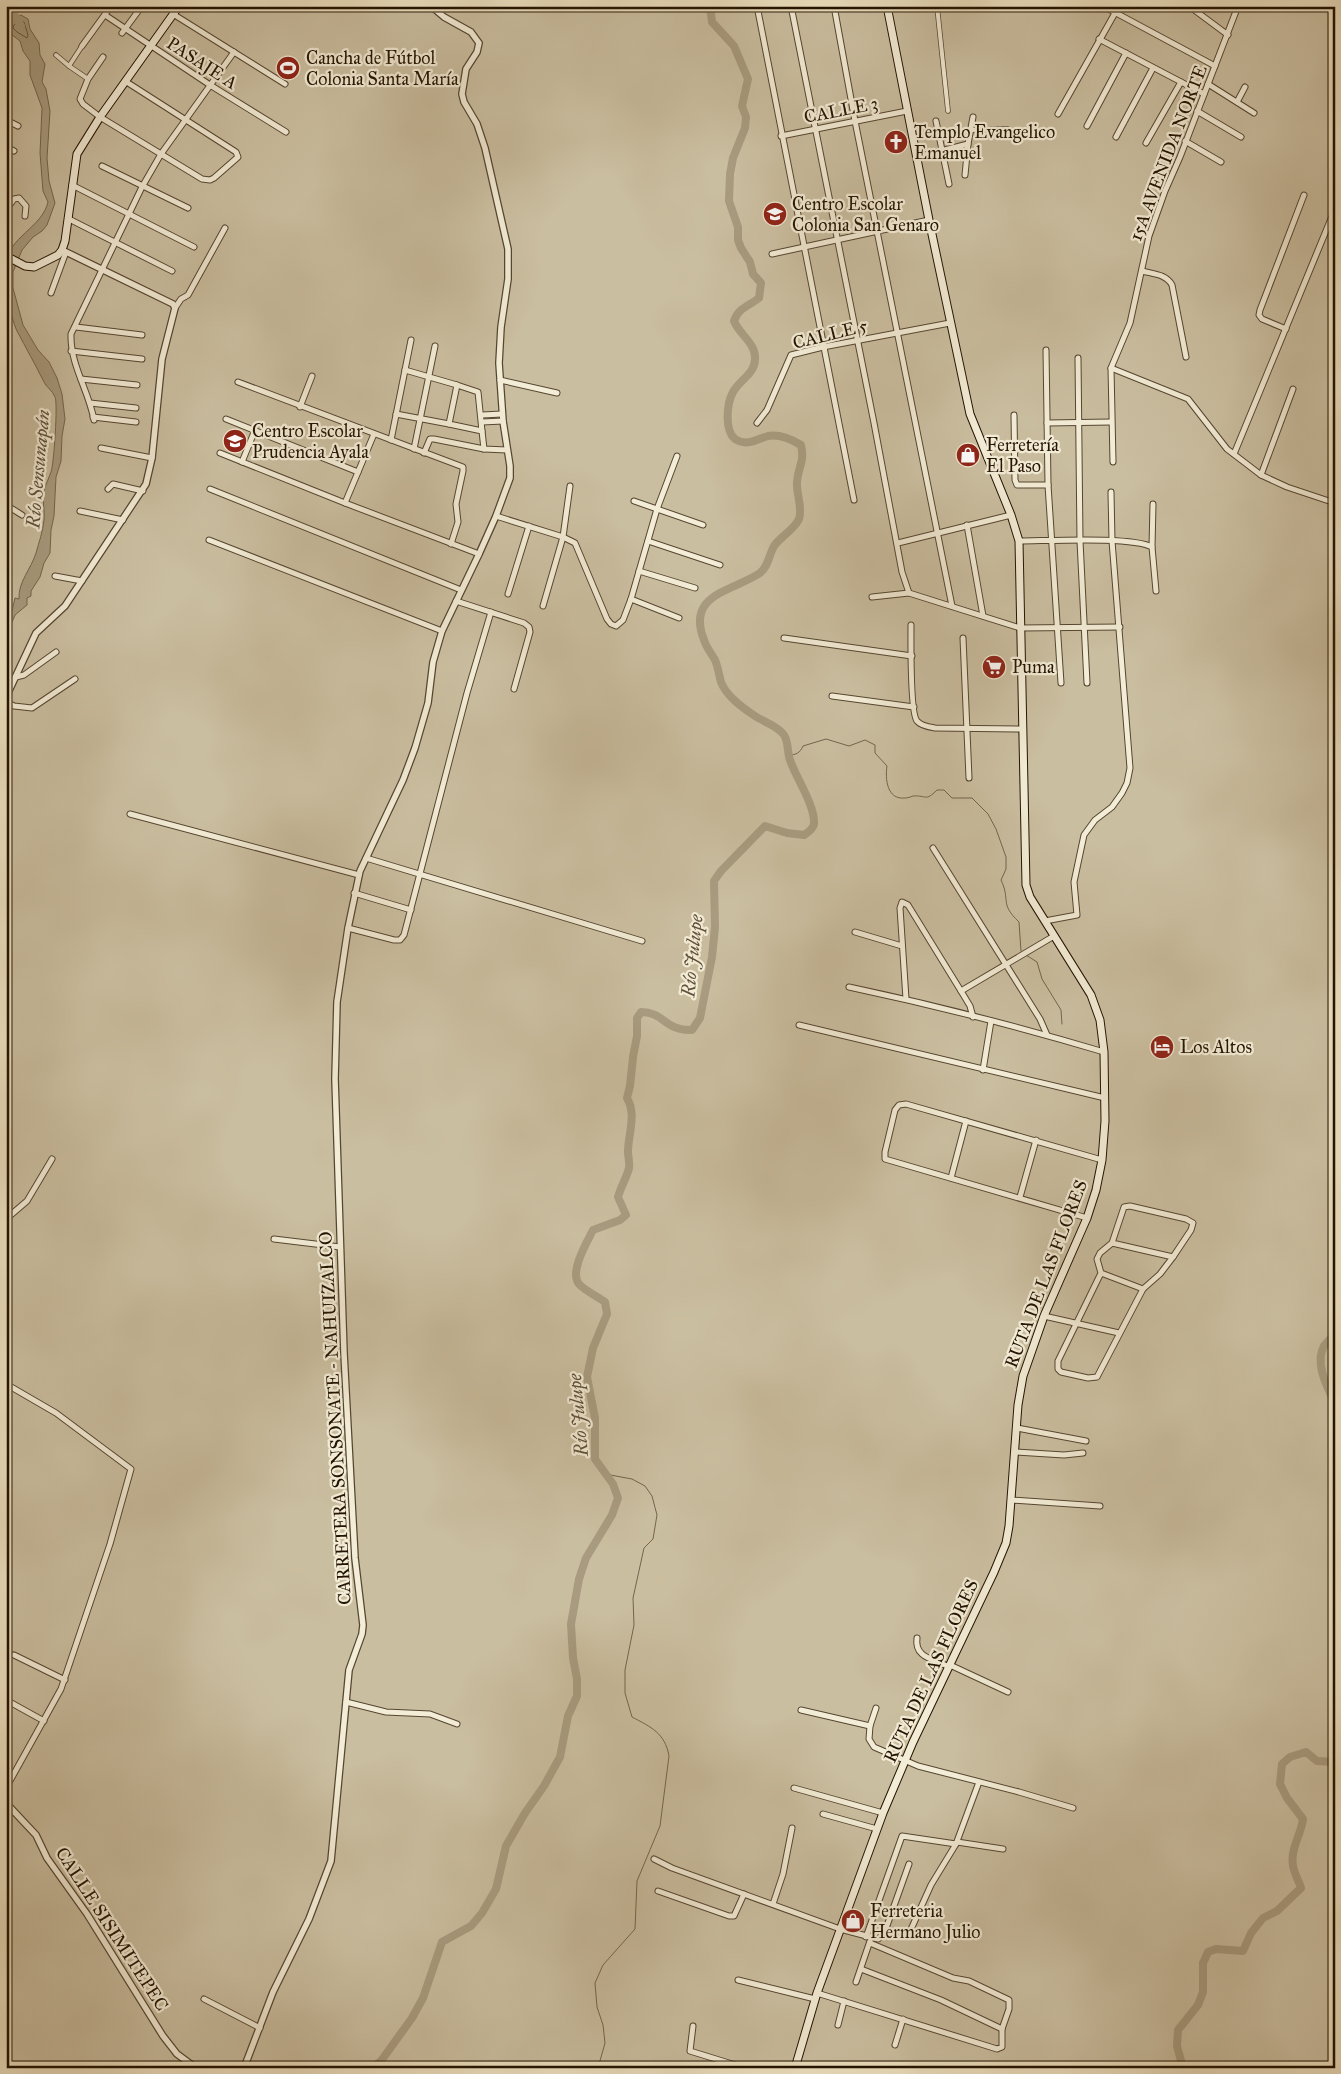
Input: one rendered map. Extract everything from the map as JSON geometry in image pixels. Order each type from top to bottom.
[{"type":"main road","points":[[6,256],[30,267],[38,266],[64,251],[77,154],[100,117],[179,6]]},
{"type":"main road","name":"RUTA DE LAS FLORES","points":[[796,2068],[816,1996],[883,1813],[905,1760],[1002,1556],[1009,1526],[1022,1376],[1044,1316],[1087,1218],[1096,1190],[1105,1130],[1104,1052],[1097,1008],[1091,995],[1030,896],[1026,885],[1019,541],[1011,515],[970,414],[886,6]]},
{"type":"street","points":[[69,66],[111,6]]},
{"type":"street","points":[[124,31],[142,6]]},
{"type":"street","points":[[757,6],[854,500]]},
{"type":"street","points":[[792,6],[898,543],[904,582],[909,593]]},
{"type":"street","points":[[834,6],[855,121],[952,606]]},
{"type":"street","points":[[937,6],[948,111]]},
{"type":"street","points":[[1103,6],[1215,66]]},
{"type":"street","points":[[1189,6],[1228,35]]},
{"type":"street","name":"15A AVENIDA NORTE","points":[[1111,368],[1130,323],[1149,236],[1164,191],[1238,6]]},
{"type":"street","name":"CARRETERA SONSONATE - NAHUIZALCO","points":[[244,2068],[274,1992],[309,1919],[331,1861],[349,1670],[363,1626],[353,1534],[340,1247],[335,1052],[336,1002],[340,974],[354,893],[359,875],[403,780],[415,748],[428,703],[433,662],[442,631],[496,516],[510,478],[500,380],[501,327],[508,276],[508,250],[485,148],[477,124],[464,102],[462,94],[466,69],[477,52],[479,43],[472,32],[433,7]]},
{"type":"street","points":[[1058,114],[1115,13]]},
{"type":"street","points":[[174,14],[285,84]]},
{"type":"street","name":"PASAJE A","points":[[105,15],[124,31],[286,132]]},
{"type":"street","points":[[1099,39],[1204,94]]},
{"type":"street","points":[[136,422],[94,419],[90,402],[71,351],[71,334],[142,187],[161,154],[234,52]]},
{"type":"street","points":[[1086,126],[1126,53]]},
{"type":"street","points":[[56,55],[88,79]]},
{"type":"street","points":[[103,57],[88,79],[80,99],[82,104],[202,179],[210,180],[235,161],[238,155],[236,152],[125,81]]},
{"type":"street","points":[[1116,137],[1153,68]]},
{"type":"street","points":[[1146,143],[1181,82]]},
{"type":"street","points":[[1208,84],[1254,113]]},
{"type":"street","points":[[1236,102],[1245,88]]},
{"type":"street","name":"CALLE 3","points":[[781,136],[907,110]]},
{"type":"street","points":[[1197,111],[1241,136]]},
{"type":"street","points":[[966,174],[968,144],[973,117]]},
{"type":"street","points":[[6,120],[18,126]]},
{"type":"street","points":[[936,121],[949,184]]},
{"type":"street","points":[[971,130],[1008,129]]},
{"type":"street","points":[[1185,141],[1221,162]]},
{"type":"street","points":[[917,157],[968,144]]},
{"type":"street","points":[[6,147],[14,151]]},
{"type":"street","points":[[102,166],[188,208]]},
{"type":"street","points":[[72,185],[194,247]]},
{"type":"street","points":[[1286,329],[1262,319],[1259,315],[1304,195]]},
{"type":"street","points":[[6,210],[14,199],[19,198],[26,206],[25,216]]},
{"type":"street","points":[[1234,454],[1335,209]]},
{"type":"street","points":[[69,219],[172,271]]},
{"type":"street","points":[[772,254],[929,220]]},
{"type":"street","points":[[6,697],[36,633],[60,612],[143,491],[152,458],[162,359],[175,308],[188,295],[225,228]]},
{"type":"street","points":[[51,293],[64,251],[173,304],[175,308]]},
{"type":"street","points":[[1142,271],[1164,276],[1172,285],[1186,357]]},
{"type":"street","name":"CALLE 5","points":[[757,423],[767,410],[791,355],[857,340],[950,323]]},
{"type":"street","points":[[76,327],[142,335]]},
{"type":"street","points":[[391,440],[411,340]]},
{"type":"street","points":[[414,450],[435,346]]},
{"type":"street","points":[[1046,350],[1050,541],[1061,683]]},
{"type":"street","points":[[71,351],[142,359]]},
{"type":"street","points":[[1078,358],[1080,541],[1087,683]]},
{"type":"street","points":[[1113,462],[1111,368],[1188,399],[1222,442],[1261,475],[1287,487],[1335,503]]},
{"type":"street","points":[[405,370],[478,392],[482,415],[484,449]]},
{"type":"street","points":[[300,407],[312,376]]},
{"type":"street","points":[[81,379],[138,385]]},
{"type":"street","points":[[500,380],[557,393]]},
{"type":"street","points":[[238,382],[414,450],[463,466],[464,472],[456,504],[458,522],[451,544]]},
{"type":"street","points":[[449,424],[457,385]]},
{"type":"street","points":[[1261,475],[1293,389]]},
{"type":"street","points":[[90,402],[136,408]]},
{"type":"street","points":[[396,414],[482,431]]},
{"type":"street","points":[[482,415],[502,414]]},
{"type":"street","points":[[1014,415],[1015,480],[1017,485],[1048,485]]},
{"type":"street","points":[[226,419],[358,472]]},
{"type":"street","points":[[482,422],[503,421]]},
{"type":"street","points":[[1047,423],[1111,422]]},
{"type":"street","points":[[242,462],[255,430]]},
{"type":"street","points":[[345,503],[374,434]]},
{"type":"street","points":[[424,453],[430,439],[484,449],[507,450]]},
{"type":"street","points":[[101,448],[152,458]]},
{"type":"street","points":[[220,453],[479,554]]},
{"type":"street","points":[[496,516],[563,537],[575,543],[611,624],[616,626],[620,624],[631,599],[657,509],[676,456]]},
{"type":"street","points":[[108,488],[113,484],[143,491]]},
{"type":"street","points":[[543,606],[563,537],[570,486]]},
{"type":"street","points":[[210,489],[461,590]]},
{"type":"street","points":[[1045,921],[1077,915],[1074,882],[1084,835],[1095,820],[1112,806],[1127,783],[1130,753],[1112,541],[1112,492]]},
{"type":"street","points":[[634,501],[703,525]]},
{"type":"street","points":[[1153,504],[1152,547],[1156,591]]},
{"type":"street","points":[[6,505],[22,515]]},
{"type":"street","points":[[80,511],[123,520]]},
{"type":"street","points":[[898,543],[936,532],[1011,515]]},
{"type":"street","points":[[967,525],[983,616]]},
{"type":"street","points":[[508,594],[529,526]]},
{"type":"street","points":[[209,540],[442,631]]},
{"type":"street","points":[[648,541],[720,564]]},
{"type":"street","points":[[1019,541],[1112,541],[1146,544],[1152,547]]},
{"type":"street","points":[[639,571],[695,588]]},
{"type":"street","points":[[56,576],[82,582]]},
{"type":"street","points":[[872,597],[909,593],[1020,628],[1120,627]]},
{"type":"street","points":[[631,599],[679,618]]},
{"type":"street","points":[[456,601],[529,626],[530,632],[514,689]]},
{"type":"street","points":[[348,928],[400,940],[404,935],[466,693],[491,612]]},
{"type":"street","points":[[911,625],[914,716],[922,725],[935,728],[1022,728]]},
{"type":"street","points":[[784,638],[912,656]]},
{"type":"street","points":[[963,638],[969,778]]},
{"type":"street","points":[[16,677],[24,675],[56,652]]},
{"type":"street","points":[[6,702],[14,706],[32,708],[75,679]]},
{"type":"street","points":[[832,696],[914,707]]},
{"type":"street","points":[[130,814],[359,875]]},
{"type":"street","points":[[932,848],[1040,1019],[1046,1035]]},
{"type":"street","points":[[366,858],[642,941]]},
{"type":"street","points":[[354,893],[411,910]]},
{"type":"street","points":[[906,999],[900,908],[902,902],[908,905],[961,991],[970,1006],[972,1017]]},
{"type":"street","points":[[855,932],[902,946]]},
{"type":"street","points":[[961,991],[1054,936]]},
{"type":"street","points":[[849,987],[906,999],[1104,1052]]},
{"type":"street","points":[[983,1070],[991,1021]]},
{"type":"street","points":[[799,1025],[1105,1098]]},
{"type":"street","points":[[1087,1218],[885,1159],[895,1110],[899,1105],[906,1104],[1102,1160]]},
{"type":"street","points":[[951,1178],[966,1121]]},
{"type":"street","points":[[1020,1197],[1036,1140]]},
{"type":"street","points":[[6,1219],[27,1201],[52,1159]]},
{"type":"street","points":[[1127,1206],[1192,1223],[1191,1230],[1173,1257],[1160,1274],[1143,1289],[1119,1333],[1100,1374],[1092,1379],[1061,1372],[1058,1369],[1058,1361],[1101,1273],[1097,1259],[1100,1253],[1112,1243],[1122,1210],[1127,1206]]},
{"type":"street","points":[[274,1239],[340,1247]]},
{"type":"street","points":[[1112,1243],[1173,1257]]},
{"type":"street","points":[[1101,1273],[1143,1289]]},
{"type":"street","points":[[1044,1316],[1119,1333]]},
{"type":"street","points":[[6,1384],[56,1413],[131,1469],[113,1534],[65,1680],[6,1788]]},
{"type":"street","points":[[1017,1428],[1086,1441]]},
{"type":"street","points":[[1015,1452],[1064,1455],[1083,1453]]},
{"type":"street","points":[[1011,1500],[1100,1506]]},
{"type":"street","points":[[917,1638],[916,1647],[919,1653],[1008,1692]]},
{"type":"street","points":[[14,1654],[65,1680]]},
{"type":"street","points":[[6,1700],[44,1721]]},
{"type":"street","points":[[346,1702],[386,1712],[430,1714],[456,1724]]},
{"type":"street","points":[[876,1708],[870,1726],[871,1744],[918,1766],[1072,1808]]},
{"type":"street","points":[[801,1710],[870,1726]]},
{"type":"street","points":[[908,1936],[930,1885],[956,1843],[980,1782]]},
{"type":"street","points":[[794,1788],[883,1813]]},
{"type":"street","name":"CALLE SISIMITEPEC","points":[[6,1803],[33,1831],[47,1858],[87,1914],[163,2036],[177,2054],[196,2068]]},
{"type":"street","points":[[824,1814],[877,1829]]},
{"type":"street","points":[[773,1904],[783,1874],[792,1828]]},
{"type":"street","points":[[856,1982],[902,1836],[1003,1849]]},
{"type":"street","points":[[654,1860],[869,1940],[953,1978],[969,1980],[1004,1997],[1010,2004],[1002,2029],[1002,2047],[997,2049],[844,2001],[738,1980]]},
{"type":"street","points":[[869,1940],[880,1938],[884,1934],[909,1864]]},
{"type":"street","points":[[658,1891],[729,1916],[734,1916],[738,1912],[744,1894]]},
{"type":"street","points":[[861,1969],[941,2000],[1002,2029]]},
{"type":"street","points":[[204,1999],[260,2028]]},
{"type":"street","points":[[838,2025],[844,2001]]},
{"type":"street","points":[[895,2045],[902,2019]]},
{"type":"street","points":[[693,2026],[690,2051],[745,2068]]},
{"type":"shaded area","points":[[6,6],[1335,6],[1335,2068],[6,2068]]},
{"type":"water","points":[[21,15],[28,19],[30,29],[39,43],[40,55],[45,64],[42,82],[46,89],[50,111],[47,158],[49,181],[55,203],[47,225],[22,250],[13,272],[13,288],[23,325],[38,350],[49,362],[57,378],[62,394],[65,419],[61,461],[56,477],[50,553],[44,563],[40,577],[31,591],[31,596],[27,598],[27,605],[15,615],[10,627],[6,630],[6,617],[12,611],[15,598],[19,599],[21,587],[34,559],[42,532],[44,516],[43,494],[52,467],[56,421],[55,397],[45,384],[14,325],[6,279],[8,255],[19,239],[39,219],[45,211],[48,202],[43,191],[40,153],[42,108],[30,75],[30,61],[23,51],[20,41],[11,34],[6,23]]},
{"type":"waterway","name":"Río Sensunapán","points":[[9,6],[21,26]]},
{"type":"waterway","name":"Río Julupe","points":[[372,2068],[381,2061],[412,2018],[423,1998],[442,1942],[471,1926],[482,1913],[496,1889],[506,1846],[560,1757],[568,1716],[577,1696],[571,1624],[579,1579],[586,1558],[612,1515],[618,1498],[613,1484],[595,1459],[595,1418],[587,1377],[593,1348],[607,1314],[605,1302],[579,1284],[576,1279],[576,1272],[583,1249],[593,1230],[620,1220],[626,1215],[618,1197],[629,1166],[628,1152],[632,1118],[627,1098],[637,1036],[637,1018],[641,1012],[649,1013],[676,1028],[692,1030],[700,1018],[712,957],[715,927],[714,881],[721,871],[765,826],[787,833],[804,835],[814,824],[812,809],[790,760],[787,741],[784,735],[775,727],[745,709],[723,687],[718,668],[707,648],[700,625],[701,613],[706,604],[714,596],[760,573],[767,564],[774,546],[797,523],[800,514],[797,482],[802,460],[801,445],[789,439],[781,436],[768,436],[752,442],[744,442],[735,439],[729,429],[728,409],[731,397],[736,387],[747,376],[755,363],[752,347],[734,321],[741,310],[759,298],[761,283],[753,274],[750,262],[741,248],[738,240],[738,227],[729,201],[730,174],[733,158],[745,128],[746,117],[742,106],[748,79],[734,46],[712,22],[710,6]]},
{"type":"waterway","points":[[789,755],[798,753],[803,746],[826,739],[849,746],[865,740],[875,745],[875,753],[887,766],[888,788],[894,796],[899,798],[913,796],[928,797],[937,790],[944,790],[952,798],[972,798],[988,814],[996,829],[1006,857],[1006,869],[1001,880],[1007,906],[1019,922],[1021,951]]},
{"type":"waterway","points":[[1026,955],[1037,962],[1042,979],[1061,1010],[1062,1024]]},
{"type":"waterway","points":[[1335,1334],[1324,1346],[1321,1353],[1323,1376],[1335,1404]]},
{"type":"waterway","points":[[598,2068],[605,2043],[603,2025],[597,2007],[595,1983],[603,1965],[635,1929],[637,1881],[660,1826],[669,1756],[661,1736],[632,1717],[625,1693],[625,1670],[634,1625],[633,1598],[644,1548],[653,1539],[657,1515],[652,1496],[645,1486],[632,1479],[605,1474]]},
{"type":"waterway","points":[[1183,2068],[1177,2046],[1178,2030],[1198,2005],[1203,1992],[1203,1963],[1208,1952],[1216,1949],[1243,1951],[1251,1933],[1263,1918],[1277,1911],[1301,1888],[1292,1860],[1303,1819],[1287,1798],[1280,1784],[1282,1764],[1290,1757],[1306,1752],[1317,1761],[1335,1762]]},
{"type":"place","name":"Cancha de Fútbol Colonia Santa María","points":[[288,68]]},
{"type":"place","name":"Templo Evangelico Emanuel","points":[[896,142]]},
{"type":"place","name":"Centro Escolar Colonia San Genaro","points":[[775,214]]},
{"type":"place","name":"Centro Escolar Prudencia Ayala","points":[[235,441]]},
{"type":"place","name":"Ferretería El Paso","points":[[968,455]]},
{"type":"place","name":"Puma","points":[[994,667]]},
{"type":"place","name":"Los Altos","points":[[1162,1047]]},
{"type":"place","name":"Ferreteria Hermano Julio","points":[[853,1921]]}]
